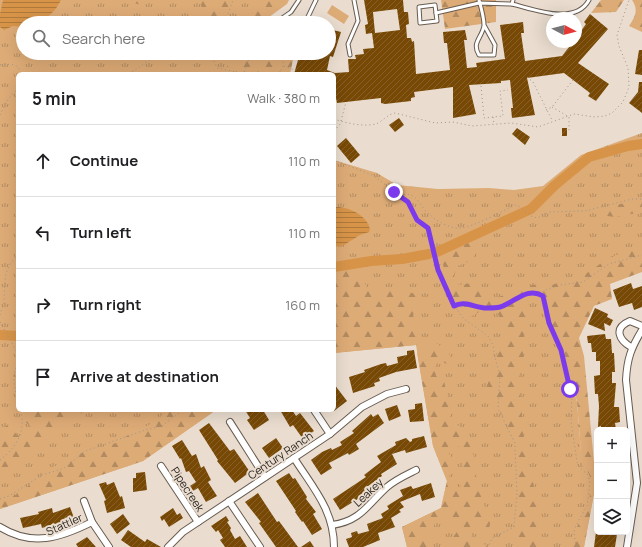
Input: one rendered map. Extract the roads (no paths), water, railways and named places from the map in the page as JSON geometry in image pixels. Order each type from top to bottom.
[{"type":"street","points":[[631,347],[622,342],[620,329],[624,323],[630,321],[642,326]]},
{"type":"street","points":[[627,547],[637,484],[626,380],[626,366],[631,347],[642,330]]},
{"type":"street","name":"Century Ranch","points":[[168,547],[183,532],[330,434],[362,407],[387,394],[406,389]]},
{"type":"street","points":[[315,412],[330,434]]},
{"type":"street","points":[[230,422],[266,477]]},
{"type":"street","points":[[294,458],[325,506],[332,525],[334,547]]},
{"type":"street","name":"Pipecreek","points":[[161,466],[198,522]]},
{"type":"street","name":"Leakey","points":[[332,525],[357,516],[366,510],[388,486],[416,470]]},
{"type":"street","points":[[84,501],[92,522],[109,547]]},
{"type":"street","points":[[229,501],[260,547]]},
{"type":"street","name":"Stattler","points":[[0,528],[18,540],[40,543],[61,538],[92,522]]},
{"type":"lane","points":[[286,16],[291,12],[299,0]]},
{"type":"lane","points":[[308,16],[316,0]]},
{"type":"lane","points":[[350,55],[348,44],[358,21],[354,0]]},
{"type":"lane","points":[[512,4],[513,0]]},
{"type":"lane","points":[[436,14],[479,2],[512,4],[563,14],[577,11],[589,0]]},
{"type":"lane","points":[[479,2],[484,25],[495,45],[494,55],[479,56],[477,52],[476,44],[484,25]]},
{"type":"lane","points":[[435,5],[436,14],[437,21],[420,23],[419,8],[435,5]]},
{"type":"waterway","points":[[437,252],[531,209],[554,186],[589,157],[628,146],[642,144]]},
{"type":"waterway","points":[[336,267],[371,261],[402,259],[429,254]]},
{"type":"waterway","points":[[0,335],[16,336]]}]
